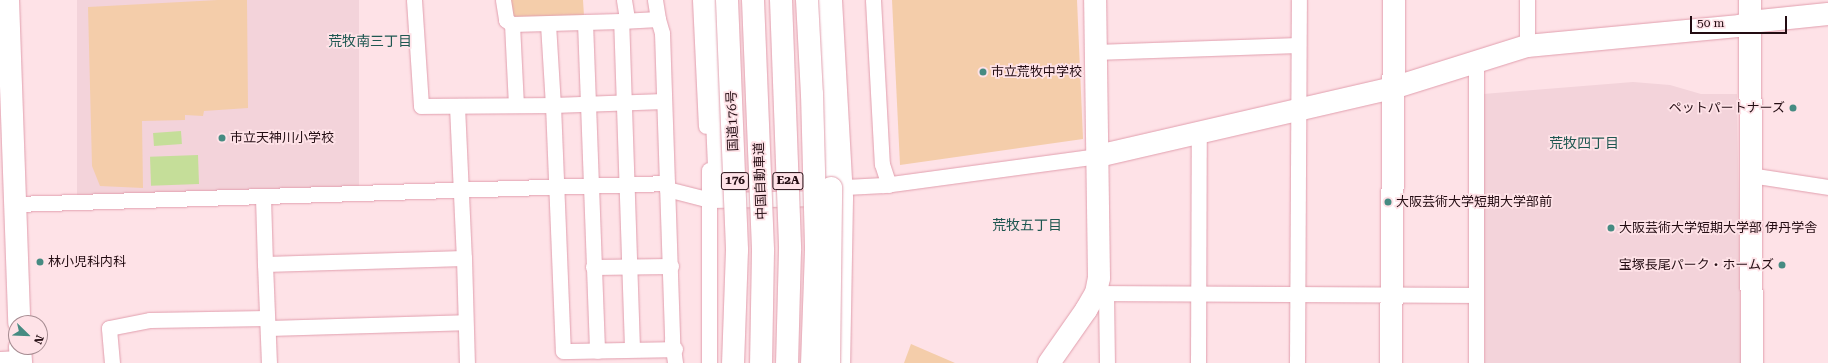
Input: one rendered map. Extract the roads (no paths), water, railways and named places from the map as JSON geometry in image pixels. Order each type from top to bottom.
[{"type":"main road","points":[[8,0],[10,194],[18,315]]},
{"type":"main road","points":[[712,0],[715,194],[722,251],[718,363]]},
{"type":"main road","name":"国道176号","points":[[727,0],[736,250],[733,363]]},
{"type":"main road","name":"中国自動車道","points":[[753,0],[764,251],[761,363]]},
{"type":"main road","name":"中国自動車道","points":[[781,0],[790,250],[787,363]]},
{"type":"main road","points":[[807,0],[816,242],[812,363]]},
{"type":"main road","points":[[820,0],[840,191],[829,363]]},
{"type":"main road","points":[[1049,363],[1101,294],[1099,278],[1095,0]]},
{"type":"main road","points":[[1391,359],[1394,0]]},
{"type":"main road","points":[[1750,0],[1752,363]]},
{"type":"main road","points":[[1098,156],[1299,108],[1393,88],[1528,46],[1740,26],[1750,22],[1828,14]]},
{"type":"street","points":[[414,0],[421,106],[587,105],[664,100]]},
{"type":"street","points":[[503,0],[506,20],[512,24],[548,24],[658,19]]},
{"type":"street","points":[[624,0],[624,103],[628,186],[632,348]]},
{"type":"street","points":[[548,24],[553,105],[563,351],[597,351],[632,348],[675,356],[672,341],[671,266],[662,33],[655,0]]},
{"type":"street","points":[[700,0],[715,194],[709,363]]},
{"type":"street","points":[[834,0],[840,191],[842,363]]},
{"type":"street","points":[[873,0],[882,164],[889,185]]},
{"type":"street","points":[[1297,363],[1299,0]]},
{"type":"street","points":[[1527,0],[1528,46]]},
{"type":"street","points":[[585,22],[589,186],[597,351]]},
{"type":"street","points":[[512,24],[516,105]]},
{"type":"street","points":[[1095,52],[1298,45]]},
{"type":"street","points":[[1476,61],[1476,363]]},
{"type":"street","points":[[457,106],[462,190],[465,322],[468,363]]},
{"type":"street","points":[[1198,363],[1199,132]]},
{"type":"street","points":[[10,194],[263,197],[589,186],[667,186],[715,194],[840,191],[1098,156]]},
{"type":"street","points":[[1750,175],[1828,187]]},
{"type":"street","points":[[263,197],[269,363]]},
{"type":"street","points":[[265,264],[464,258]]},
{"type":"street","points":[[593,267],[671,266]]},
{"type":"street","points":[[1107,363],[1101,294],[1392,297],[1476,295]]},
{"type":"street","points":[[112,363],[109,328],[150,320],[268,323],[465,322]]},
{"type":"place","name":"市立荒牧中学校","points":[[983,72]]},
{"type":"place","name":"ペットパートナーズ","points":[[1793,108]]},
{"type":"place","name":"市立天神川小学校","points":[[222,138]]},
{"type":"place","name":"大阪芸術大学短期大学部前","points":[[1388,202]]},
{"type":"place","name":"大阪芸術大学短期大学部 伊丹学舎","points":[[1611,228]]},
{"type":"place","name":"林小児科内科","points":[[40,262]]},
{"type":"place","name":"宝塚長尾パーク・ホームズ","points":[[1782,265]]},
{"type":"district","name":"荒牧南三丁目","points":[[370,41]]},
{"type":"district","name":"荒牧四丁目","points":[[1584,143]]},
{"type":"district","name":"荒牧五丁目","points":[[1027,225]]}]
